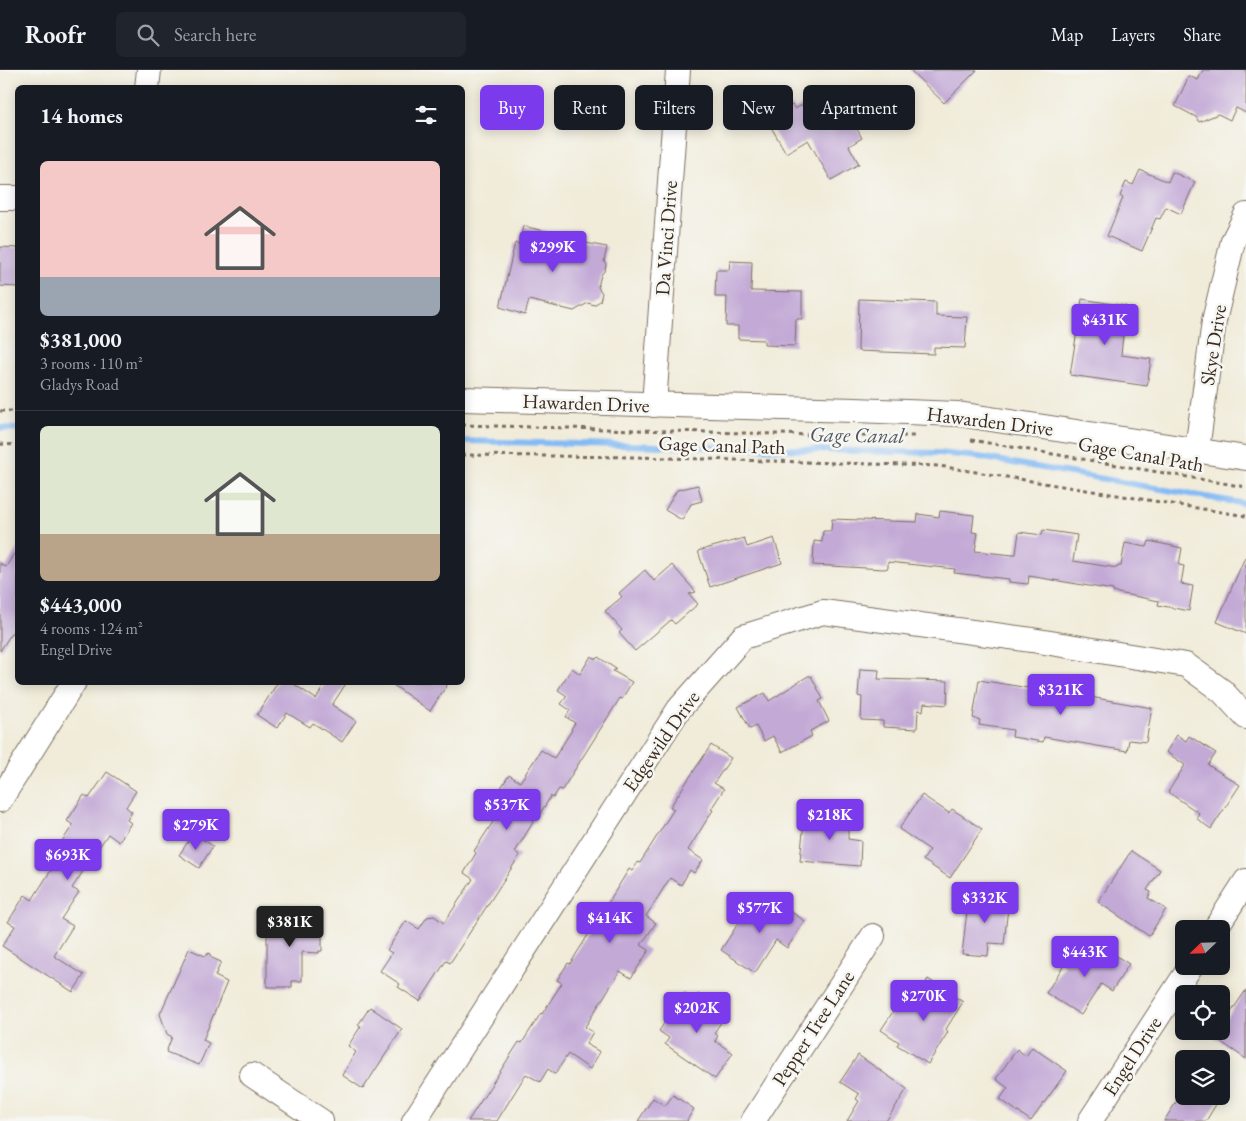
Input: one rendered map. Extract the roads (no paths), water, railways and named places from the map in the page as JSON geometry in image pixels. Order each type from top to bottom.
[{"type":"street","points":[[147,85],[149,70]]},
{"type":"street","name":"Da Vinci Drive","points":[[654,405],[678,70]]},
{"type":"street","points":[[0,198],[15,198]]},
{"type":"street","name":"Skye Drive","points":[[1197,450],[1214,321],[1233,241],[1246,214]]},
{"type":"street","name":"Hawarden Drive","points":[[465,399],[958,414],[1246,458]]},
{"type":"street","name":"Edgewild Drive","points":[[414,1121],[679,709],[742,637],[823,612],[1032,640],[1186,665],[1222,691],[1246,717]]},
{"type":"street","points":[[0,800],[72,685]]},
{"type":"street","points":[[1221,920],[1246,881]]},
{"type":"street","name":"Pepper Tree Lane","points":[[753,1121],[873,936]]},
{"type":"street","name":"Engel Drive","points":[[1090,1121],[1184,975]]},
{"type":"street","points":[[252,1074],[321,1121]]},
{"type":"waterway","name":"Gage Canal","points":[[0,428],[15,429]]},
{"type":"waterway","name":"Gage Canal","points":[[465,441],[939,453],[979,457],[1246,504]]}]
